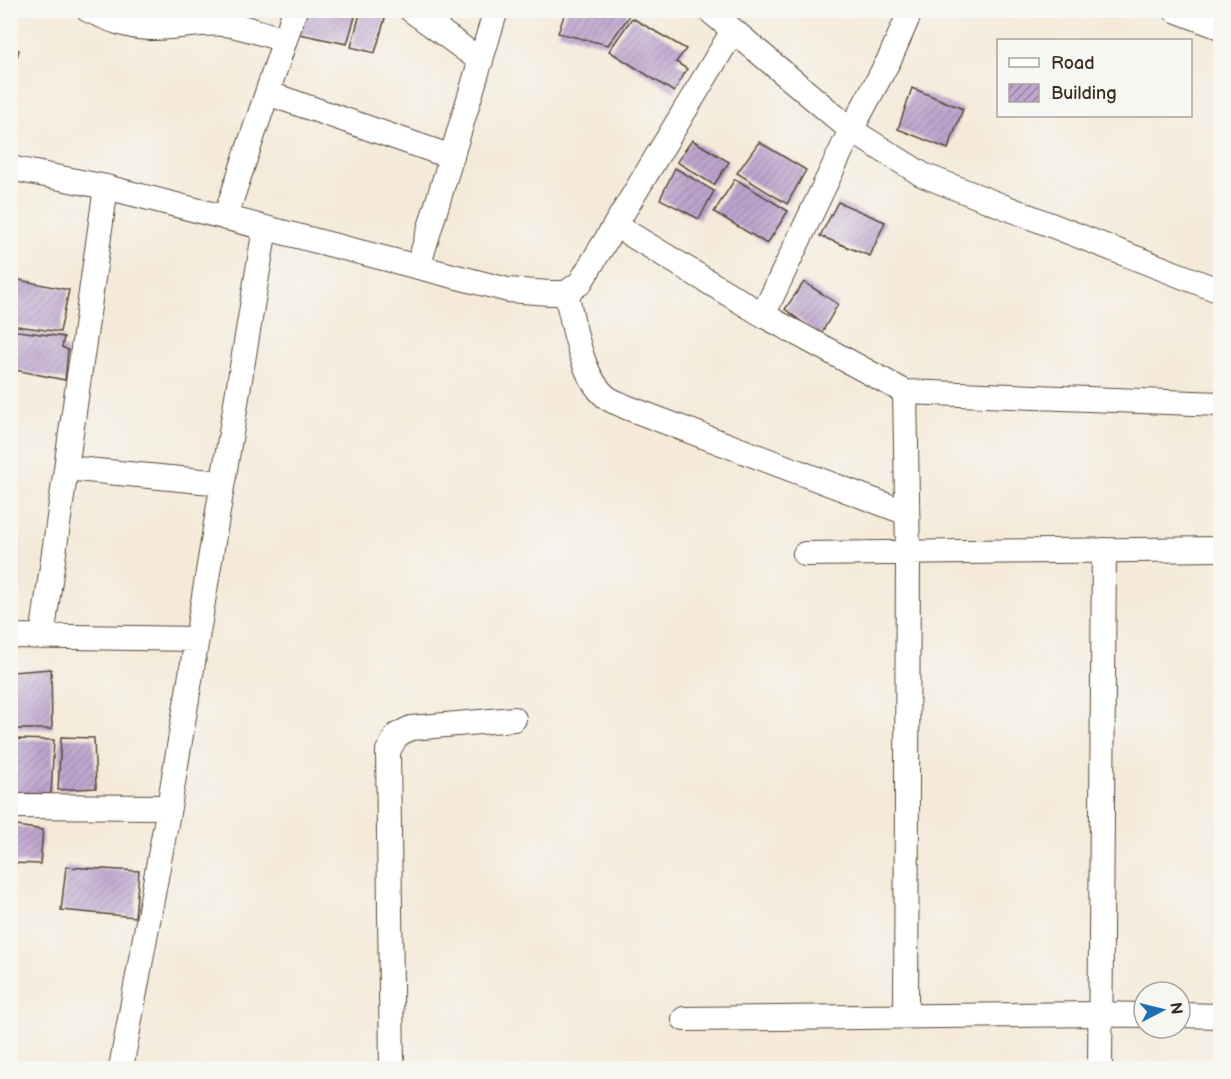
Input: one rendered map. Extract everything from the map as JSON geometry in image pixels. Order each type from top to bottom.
[{"type":"street","points":[[88,10],[133,27],[226,24],[284,40]]},
{"type":"street","points":[[225,218],[295,10]]},
{"type":"street","points":[[411,10],[480,61]]},
{"type":"street","points":[[418,267],[496,10]]},
{"type":"street","points":[[709,10],[851,130],[923,175],[1221,291]]},
{"type":"street","points":[[763,315],[851,130],[890,58],[910,10]]},
{"type":"street","points":[[1175,10],[1221,27]]},
{"type":"street","points":[[10,168],[106,188],[508,290],[566,293],[580,283],[733,31]]},
{"type":"street","points":[[267,93],[452,157]]},
{"type":"street","points":[[42,637],[106,188]]},
{"type":"street","points":[[615,225],[763,315],[905,392],[1221,404]]},
{"type":"street","points":[[121,1068],[169,807],[265,228]]},
{"type":"street","points":[[566,293],[585,366],[595,384],[608,398],[626,407],[907,513]]},
{"type":"street","points":[[905,392],[908,552],[906,1016]]},
{"type":"street","points":[[66,468],[222,483]]},
{"type":"street","points":[[805,554],[1221,549]]},
{"type":"street","points":[[1100,1068],[1104,550]]},
{"type":"street","points":[[10,636],[197,639]]},
{"type":"street","points":[[392,1068],[388,751],[396,735],[411,728],[514,719]]},
{"type":"street","points":[[10,806],[169,807]]},
{"type":"street","points":[[684,1019],[1132,1015]]},
{"type":"street","points":[[1192,1015],[1221,1016]]},
{"type":"building","points":[[306,10],[357,10],[347,44],[299,34]]},
{"type":"building","points":[[361,10],[387,11],[375,53],[351,47]]},
{"type":"building","points":[[566,10],[628,10],[628,18],[608,45],[558,33]]},
{"type":"building","points":[[632,18],[686,49],[676,62],[687,69],[674,92],[609,51]]},
{"type":"building","points":[[10,48],[19,50],[11,78],[10,78]]},
{"type":"building","points":[[912,88],[963,109],[948,149],[898,129]]},
{"type":"building","points":[[692,140],[729,162],[714,185],[677,162]]},
{"type":"building","points":[[759,142],[806,170],[787,204],[737,173]]},
{"type":"building","points":[[675,168],[714,191],[699,219],[660,199]]},
{"type":"building","points":[[735,179],[788,211],[767,244],[714,212]]},
{"type":"building","points":[[838,202],[885,222],[870,256],[820,236]]},
{"type":"building","points":[[14,279],[69,290],[60,332],[10,325],[10,295]]},
{"type":"building","points":[[804,282],[838,304],[820,336],[785,309]]},
{"type":"building","points":[[10,330],[64,337],[62,347],[68,350],[65,380],[10,369]]},
{"type":"building","points":[[51,669],[52,729],[13,729],[12,672]]},
{"type":"building","points":[[61,737],[94,738],[96,788],[58,790]]},
{"type":"building","points":[[14,739],[54,740],[51,794],[13,793]]},
{"type":"building","points":[[10,825],[43,830],[40,864],[10,863]]},
{"type":"building","points":[[66,867],[139,871],[135,917],[61,910]]}]
